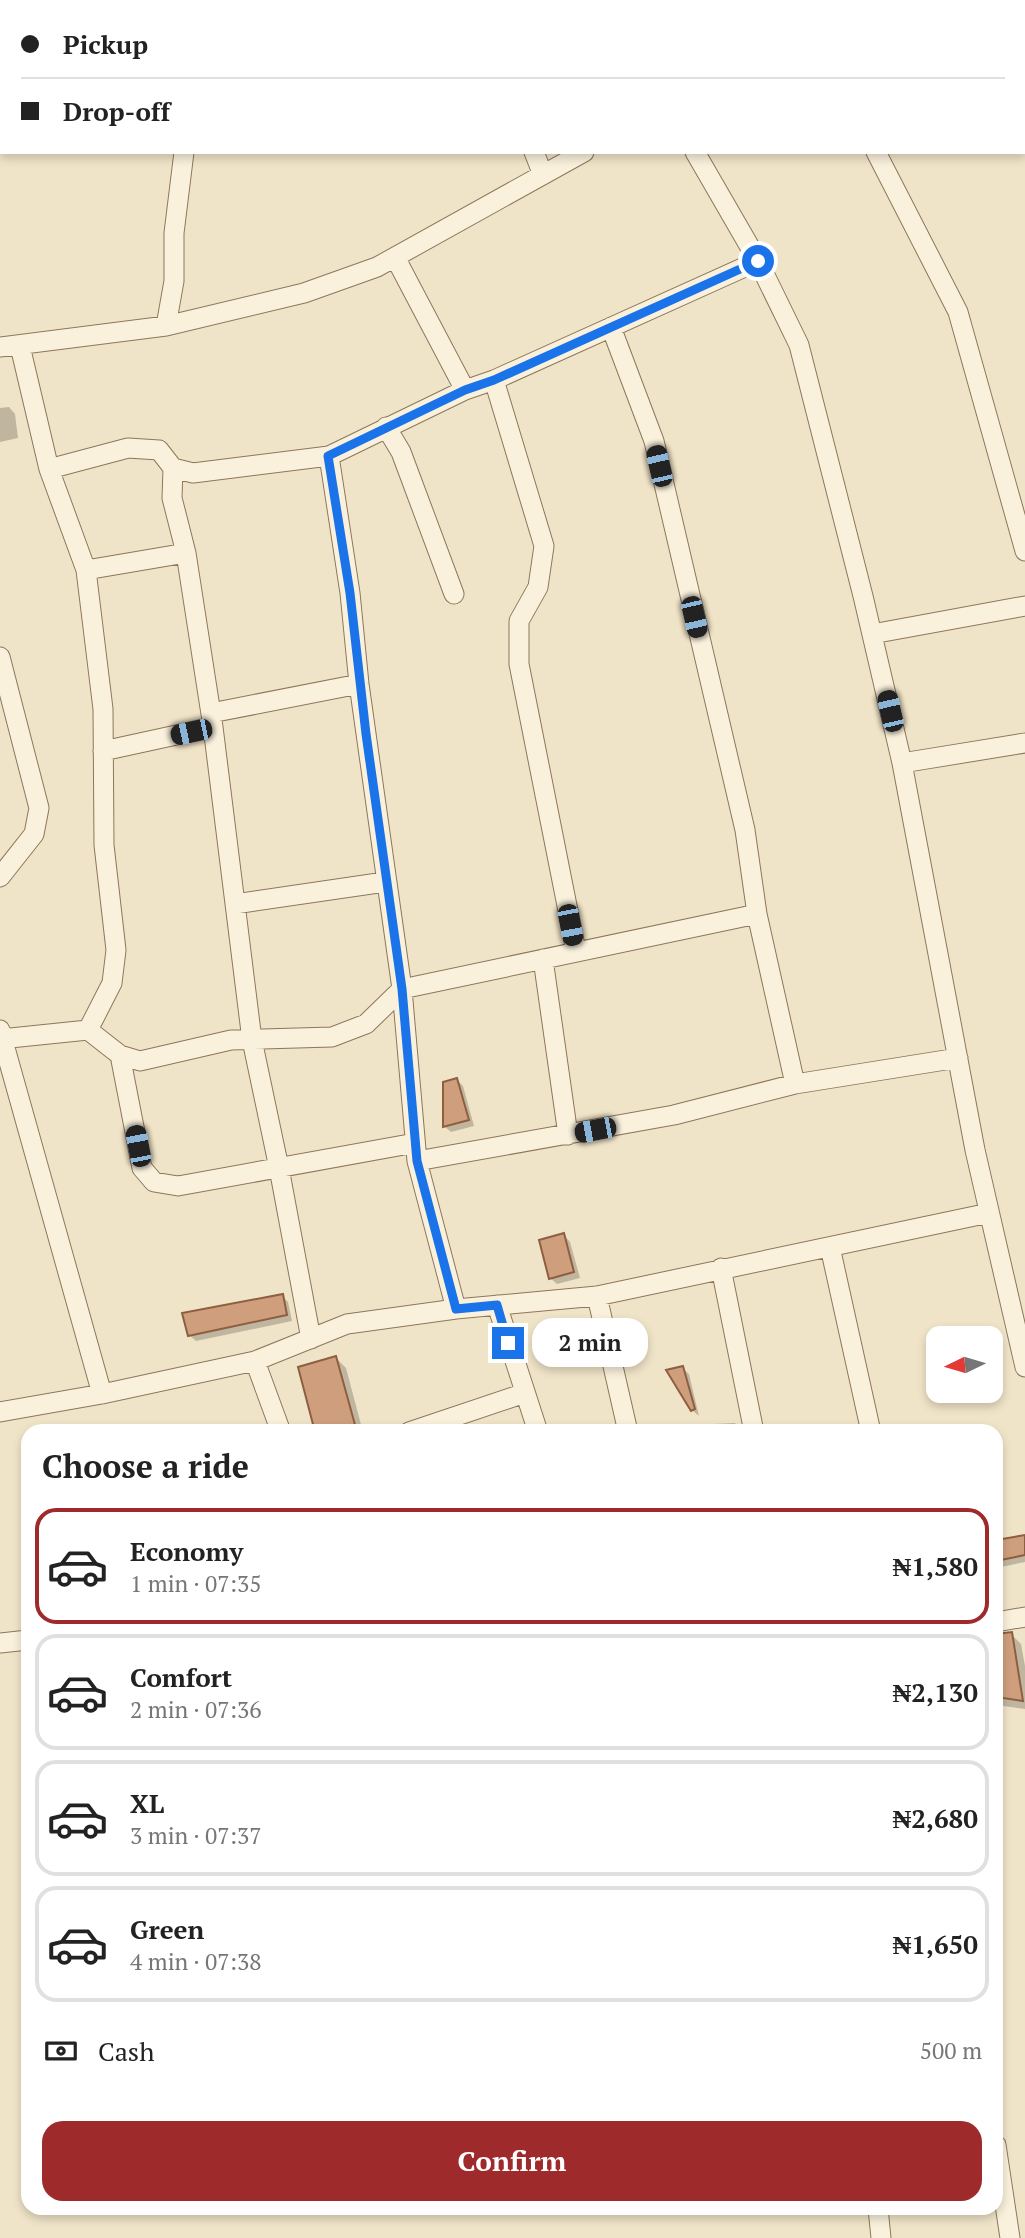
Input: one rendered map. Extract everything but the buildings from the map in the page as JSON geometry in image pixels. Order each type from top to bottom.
[{"type":"street","points":[[166,326],[174,281],[174,233],[184,154]]},
{"type":"street","points":[[535,154],[543,175]]},
{"type":"street","points":[[88,1030],[111,983],[116,950],[104,845],[103,709],[86,570],[49,469],[10,346],[166,326],[304,293],[377,267],[580,154]]},
{"type":"street","points":[[696,154],[758,261],[799,345],[902,763],[975,1150],[1021,1333],[1025,1367]]},
{"type":"street","points":[[877,154],[958,312],[1025,551]]},
{"type":"street","points":[[395,257],[465,390]]},
{"type":"street","points":[[49,469],[128,449],[159,450],[173,468],[193,473],[328,456],[465,390],[494,380],[758,261]]},
{"type":"street","points":[[611,327],[654,441],[745,830],[757,914],[795,1084]]},
{"type":"street","points":[[494,380],[544,546],[538,587],[519,621],[519,664],[576,951]]},
{"type":"street","points":[[386,427],[401,452],[454,594]]},
{"type":"street","points":[[328,456],[350,593],[359,684],[402,989],[416,1152],[456,1309]]},
{"type":"street","points":[[173,468],[172,498],[186,554],[212,720],[252,1040],[311,1339]]},
{"type":"street","points":[[86,570],[186,554]]},
{"type":"street","points":[[872,634],[1025,606]]},
{"type":"street","points":[[0,657],[38,808],[34,834],[0,877]]},
{"type":"street","points":[[103,751],[212,720],[359,684]]},
{"type":"street","points":[[902,763],[1025,743]]},
{"type":"street","points":[[235,904],[385,882]]},
{"type":"street","points":[[102,1394],[0,1036],[88,1030],[120,1055],[140,1061],[231,1040],[332,1037],[366,1024],[402,989],[757,914]]},
{"type":"street","points":[[544,958],[568,1135]]},
{"type":"street","points":[[120,1055],[142,1168],[154,1182],[178,1186],[279,1168],[568,1135],[674,1115],[795,1084],[958,1058]]},
{"type":"street","points":[[0,1412],[102,1394],[255,1361],[346,1324],[456,1309],[597,1296],[989,1213]]},
{"type":"street","points":[[830,1247],[869,1424]]},
{"type":"street","points":[[721,1268],[752,1424]]},
{"type":"street","points":[[597,1296],[626,1424]]},
{"type":"street","points":[[497,1305],[535,1424]]},
{"type":"street","points":[[255,1361],[278,1424]]},
{"type":"street","points":[[433,1424],[525,1393]]},
{"type":"street","points":[[1003,1621],[1025,1617]]},
{"type":"street","points":[[0,1643],[21,1641]]},
{"type":"street","points":[[1003,2192],[1010,2238]]},
{"type":"street","points":[[879,2215],[881,2238]]},
{"type":"route","points":[[508,1343],[497,1305],[456,1309],[417,1161],[402,989],[359,684],[350,593],[328,456],[465,390],[494,380],[758,261]]}]
